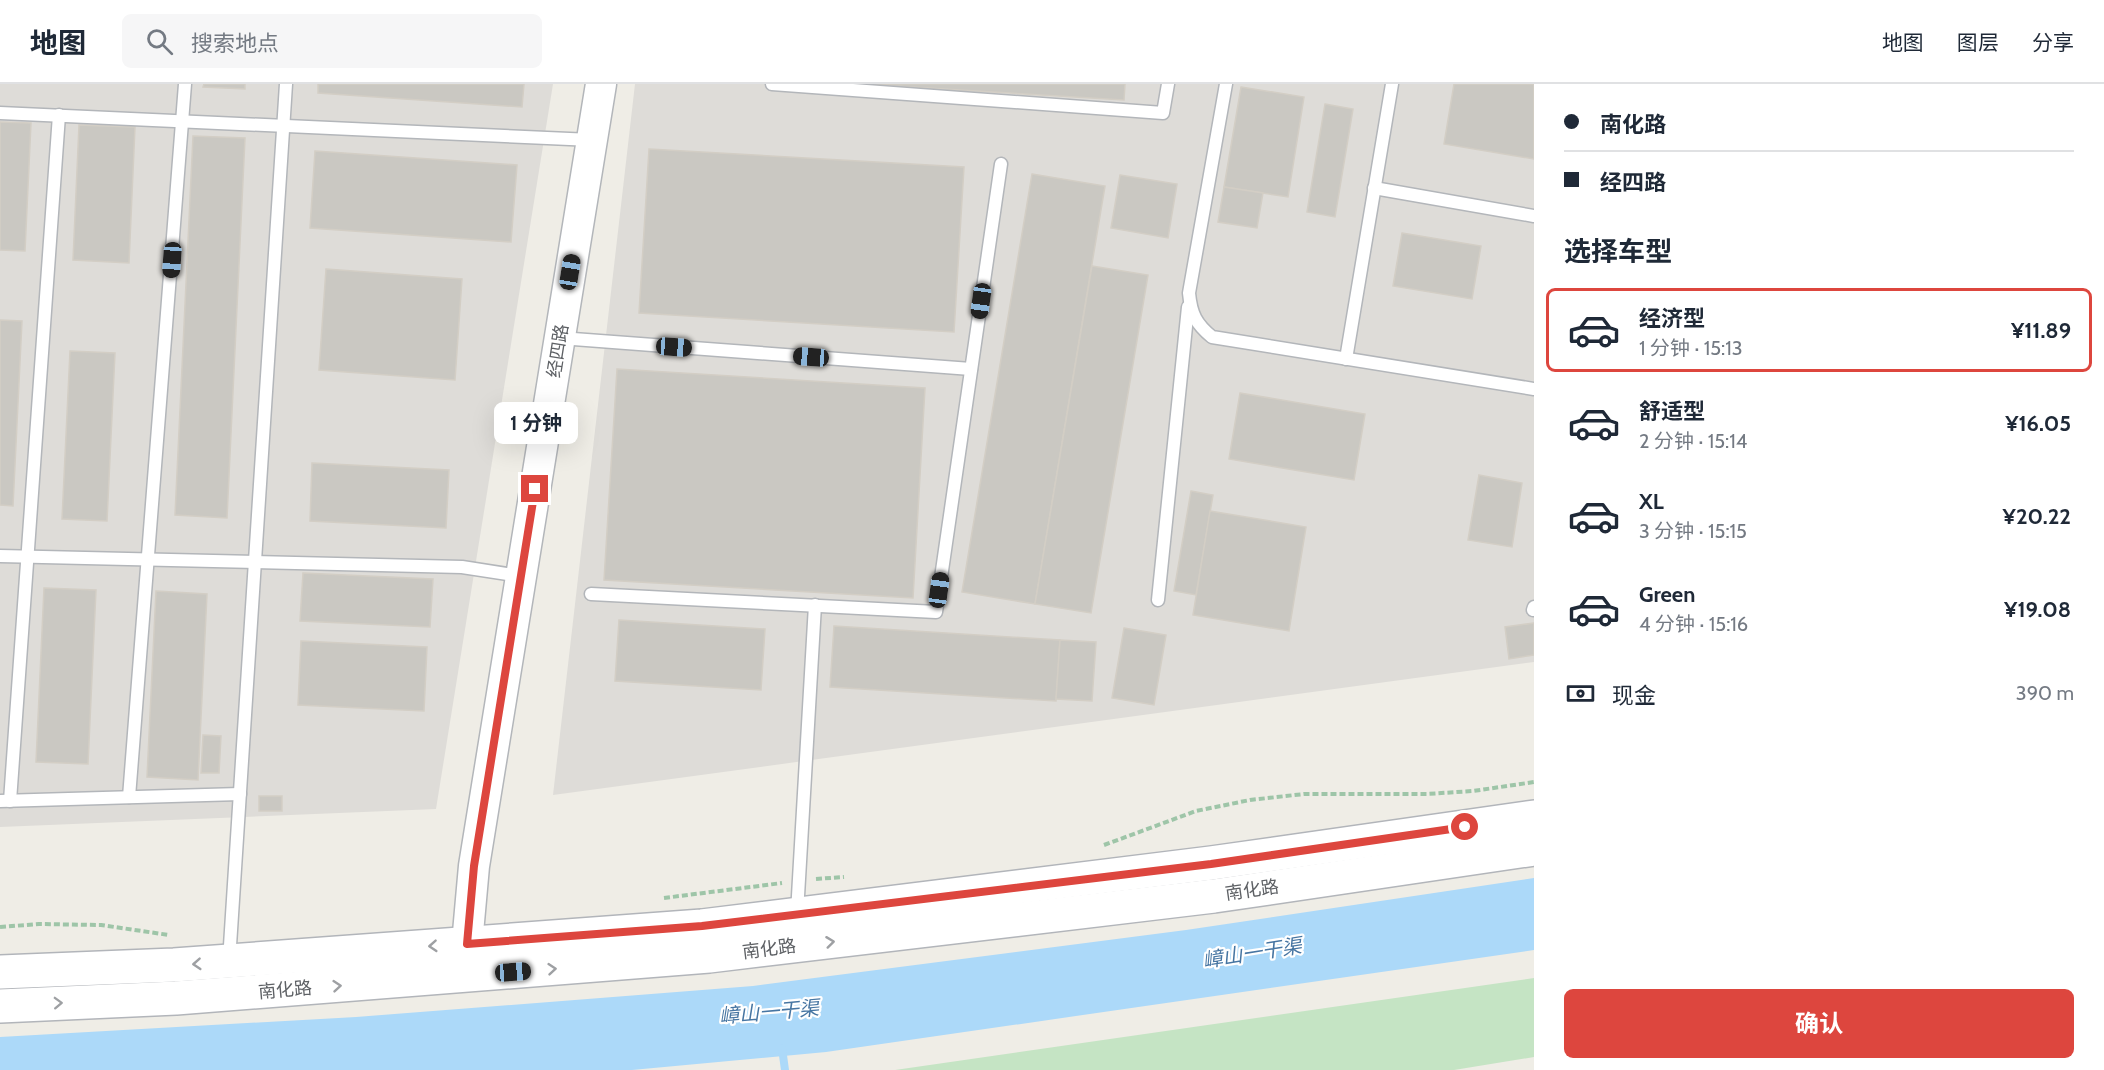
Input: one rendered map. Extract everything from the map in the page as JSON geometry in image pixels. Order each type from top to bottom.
[{"type":"main road","name":"南化路","points":[[0,1006],[227,978],[468,959],[702,926],[1211,864],[1534,817]]},
{"type":"main road","name":"南化路","points":[[468,959],[709,956],[1214,896],[1534,849]]},
{"type":"main road","name":"南化路","points":[[0,972],[227,978]]},
{"type":"street","name":"经四路","points":[[468,959],[474,866],[601,84]]},
{"type":"lane","points":[[129,797],[185,84]]},
{"type":"lane","points":[[227,978],[286,84]]},
{"type":"lane","points":[[772,84],[1163,113],[1168,84]]},
{"type":"lane","points":[[1158,600],[1189,293],[1226,84]]},
{"type":"lane","points":[[1346,359],[1392,84]]},
{"type":"lane","points":[[0,113],[592,140]]},
{"type":"lane","points":[[59,116],[28,556],[5,801],[240,794]]},
{"type":"lane","points":[[591,594],[936,612],[1001,164]]},
{"type":"lane","points":[[1374,188],[1534,216]]},
{"type":"lane","points":[[1189,293],[1191,312],[1198,325],[1212,337],[1534,389]]},
{"type":"lane","points":[[560,338],[971,369]]},
{"type":"lane","points":[[0,556],[462,567],[521,576]]},
{"type":"lane","points":[[797,914],[815,606]]},
{"type":"path","points":[[1096,848],[1196,811],[1250,800],[1304,794],[1450,793],[1534,782]]},
{"type":"path","points":[[658,898],[846,877]]},
{"type":"path","points":[[0,927],[39,924],[101,925],[178,935]]},
{"type":"shaded area","points":[[0,84],[553,84],[436,809],[0,827]]},
{"type":"shaded area","points":[[635,84],[1534,84],[1534,662],[553,795]]},
{"type":"green space","points":[[1534,978],[1534,1057],[1454,1070],[895,1070]]},
{"type":"water","name":"嶂山一干渠","points":[[1534,878],[1534,950],[826,1052],[632,1070],[0,1070],[0,1037],[356,1017],[753,986],[1186,930]]},
{"type":"building","points":[[204,84],[245,84],[245,89],[203,87]]},
{"type":"building","points":[[318,84],[524,84],[522,107],[318,93]]},
{"type":"building","points":[[860,84],[1125,84],[1124,100]]},
{"type":"building","points":[[1454,84],[1534,84],[1534,159],[1444,144]]},
{"type":"building","points":[[1241,87],[1304,97],[1288,197],[1224,187]]},
{"type":"building","points":[[1325,104],[1353,109],[1335,217],[1307,212]]},
{"type":"building","points":[[0,122],[31,123],[25,251],[0,250]]},
{"type":"building","points":[[79,125],[135,127],[129,263],[73,260]]},
{"type":"building","points":[[193,136],[245,138],[227,518],[175,515]]},
{"type":"building","points":[[649,149],[964,167],[954,332],[639,313]]},
{"type":"building","points":[[315,151],[517,165],[511,242],[310,228]]},
{"type":"building","points":[[1032,174],[1105,186],[1035,604],[962,592]]},
{"type":"building","points":[[1120,175],[1177,184],[1168,238],[1111,228]]},
{"type":"building","points":[[1224,187],[1263,193],[1257,228],[1218,222]]},
{"type":"building","points":[[1402,233],[1481,246],[1472,299],[1393,286]]},
{"type":"building","points":[[1092,266],[1148,275],[1091,613],[1035,604]]},
{"type":"building","points":[[326,269],[462,279],[455,380],[319,370]]},
{"type":"building","points":[[0,320],[22,321],[13,506],[0,505]]},
{"type":"building","points":[[70,351],[115,353],[107,521],[62,519]]},
{"type":"building","points":[[617,369],[925,388],[913,598],[604,580]]},
{"type":"building","points":[[1240,393],[1365,414],[1354,480],[1229,459]]},
{"type":"building","points":[[312,463],[449,470],[446,528],[310,521]]},
{"type":"building","points":[[1479,475],[1522,483],[1512,547],[1468,540]]},
{"type":"building","points":[[1191,491],[1213,495],[1196,595],[1174,591]]},
{"type":"building","points":[[1210,511],[1306,527],[1289,631],[1193,615]]},
{"type":"building","points":[[303,573],[433,579],[430,627],[300,621]]},
{"type":"building","points":[[44,588],[96,590],[88,764],[36,762]]},
{"type":"building","points":[[156,591],[207,594],[198,780],[147,777]]},
{"type":"building","points":[[619,620],[765,629],[761,690],[615,681]]},
{"type":"building","points":[[1534,623],[1534,655],[1509,659],[1505,627]]},
{"type":"building","points":[[834,626],[1060,640],[1056,701],[830,687]]},
{"type":"building","points":[[1124,628],[1166,635],[1154,705],[1112,698]]},
{"type":"building","points":[[1060,640],[1096,642],[1092,701],[1056,699]]},
{"type":"building","points":[[301,641],[427,647],[424,711],[298,705]]},
{"type":"building","points":[[203,735],[221,736],[219,773],[201,773]]},
{"type":"building","points":[[259,796],[282,796],[282,811],[259,811]]},
{"type":"waterway","points":[[782,1048],[785,1070]]},
{"type":"route","points":[[535,489],[474,866],[467,944],[702,926],[1211,864],[1465,827]]}]
